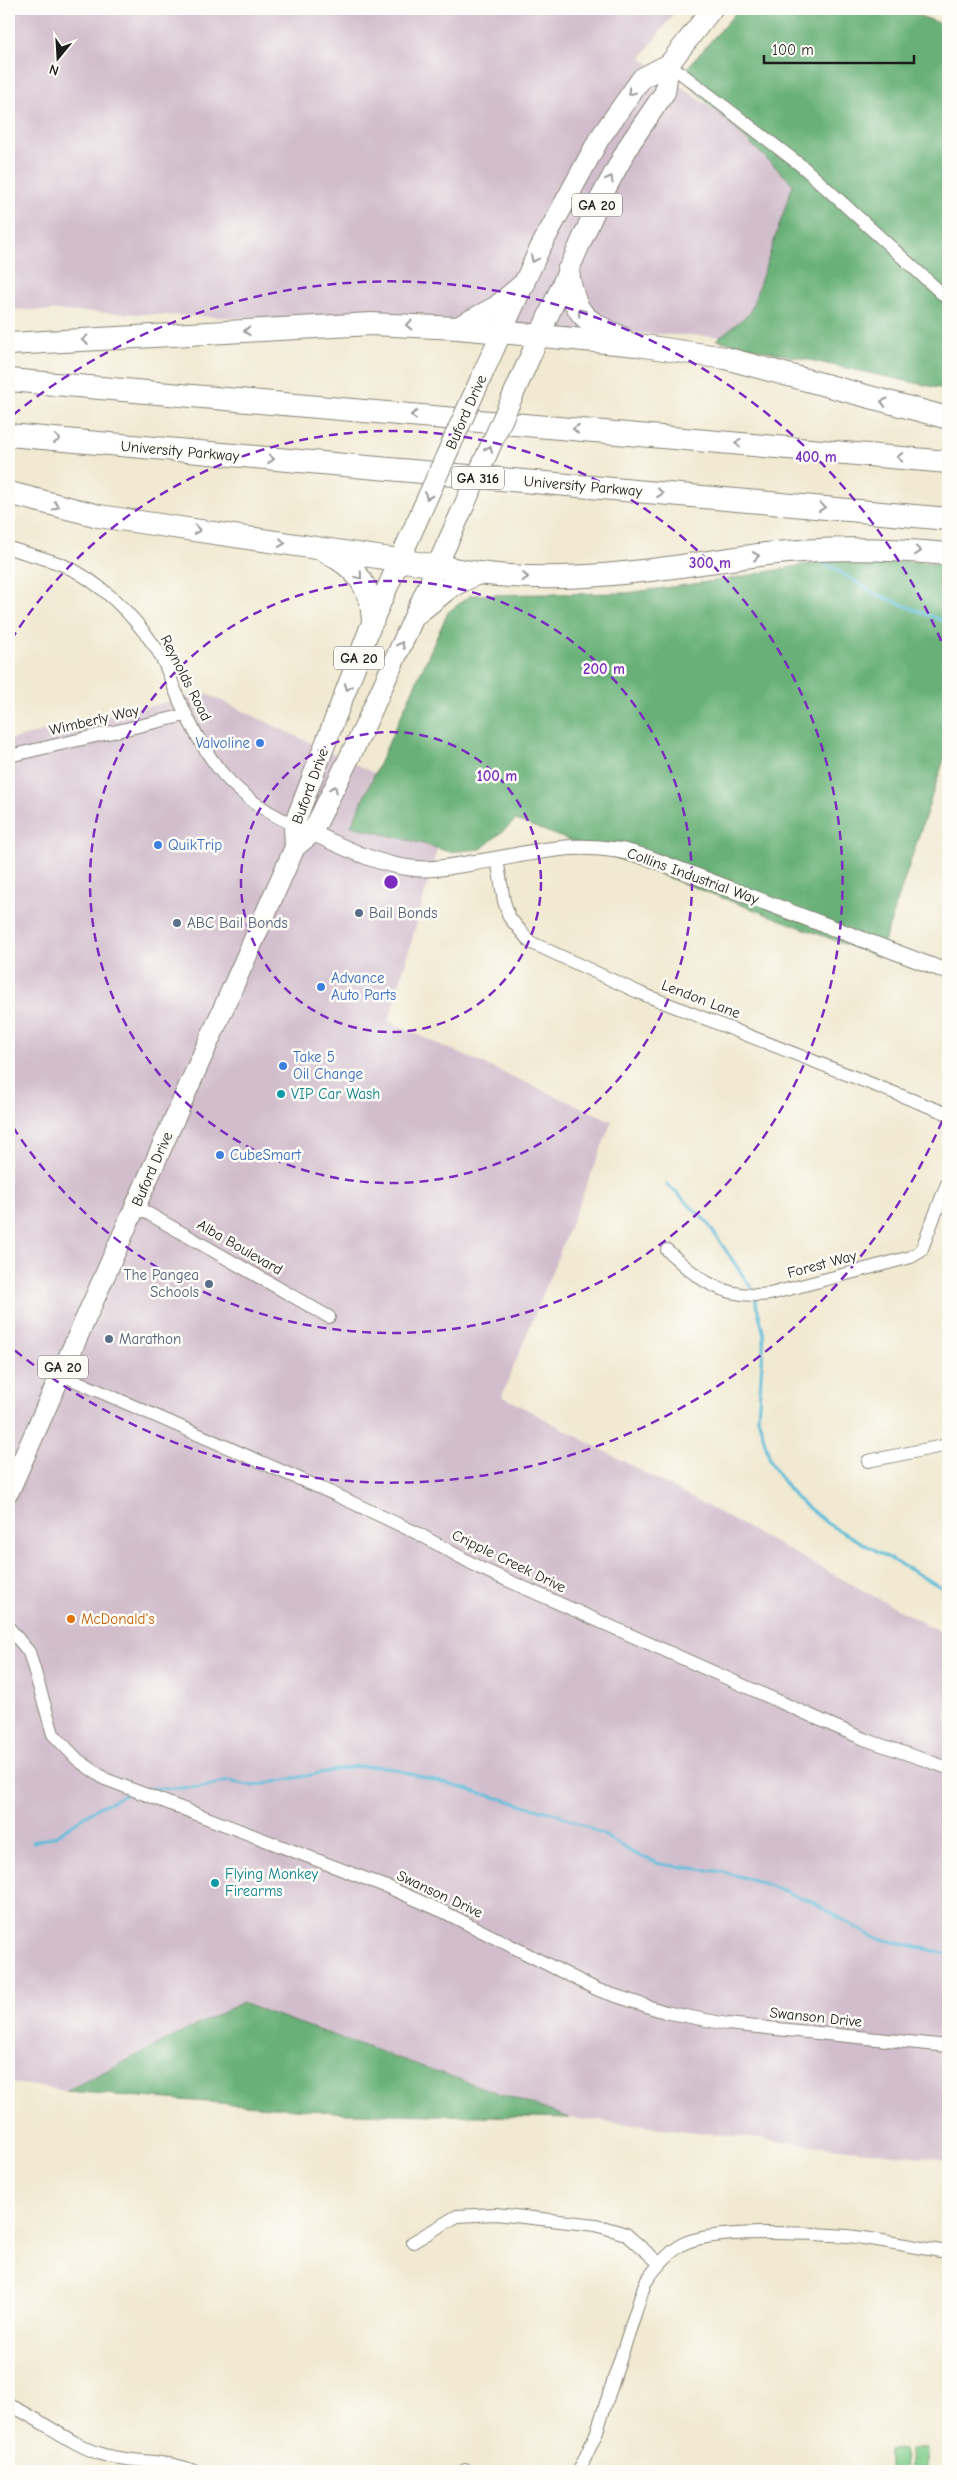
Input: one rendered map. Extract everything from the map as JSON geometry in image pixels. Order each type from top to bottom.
[{"type":"highway","name":"Buford Drive","points":[[295,847],[294,825],[374,620],[500,333],[547,234],[599,139],[642,78],[668,64],[712,9]]},
{"type":"highway","name":"Buford Drive","points":[[9,1491],[295,847],[312,833],[417,612],[604,191],[631,142],[665,92],[668,64]]},
{"type":"highway","points":[[568,271],[571,294],[579,311],[597,327],[637,345]]},
{"type":"highway","points":[[458,328],[497,307],[522,285]]},
{"type":"highway","points":[[9,344],[371,324],[458,328],[637,345],[725,358],[948,418]]},
{"type":"highway","points":[[9,380],[948,462]]},
{"type":"highway","name":"University Parkway","points":[[9,435],[948,519]]},
{"type":"highway","points":[[9,493],[99,516],[321,548],[438,566],[476,574],[558,578],[603,577],[767,554],[830,549],[908,550],[948,554]]},
{"type":"highway","points":[[321,548],[352,568],[364,582],[371,598],[374,620]]},
{"type":"highway","points":[[417,612],[451,586],[476,574]]},
{"type":"street","points":[[668,64],[803,167],[948,299]]},
{"type":"street","name":"Reynolds Road","points":[[9,548],[63,565],[76,572],[99,588],[134,618],[157,650],[205,752],[227,780],[253,802],[294,825]]},
{"type":"street","name":"Wimberly Way","points":[[9,756],[186,715]]},
{"type":"street","name":"Collins Industrial Way","points":[[294,825],[382,861],[412,868],[442,868],[542,850],[586,846],[632,852],[948,972]]},
{"type":"street","name":"Lendon Lane","points":[[497,859],[504,901],[509,917],[530,942],[640,993],[948,1114]]},
{"type":"street","name":"Forest Way","points":[[667,1250],[695,1276],[722,1290],[755,1296],[770,1294],[911,1257],[920,1250],[948,1181]]},
{"type":"street","name":"Alba Boulevard","points":[[135,1206],[329,1317]]},
{"type":"street","name":"Cripple Creek Drive","points":[[60,1374],[334,1494],[418,1534],[480,1568],[834,1726],[864,1739],[948,1768]]},
{"type":"street","points":[[868,1461],[948,1445]]},
{"type":"street","name":"Swanson Drive","points":[[9,1628],[30,1652],[53,1734],[78,1760],[105,1779],[390,1888],[442,1911],[598,1990],[665,2012],[727,2024],[948,2046]]},
{"type":"street","points":[[413,2242],[457,2216],[496,2214],[596,2225],[626,2234],[659,2263]]},
{"type":"street","points":[[579,2471],[596,2434],[645,2283],[659,2263],[682,2245],[704,2236],[751,2234],[847,2236],[948,2252]]},
{"type":"street","points":[[9,2405],[76,2444],[103,2454],[126,2460],[155,2461],[194,2471]]},
{"type":"shaded area","points":[[9,9],[677,9],[641,58],[804,174],[760,338],[9,309]]},
{"type":"shaded area","points":[[205,693],[452,810],[445,821],[389,1022],[612,1121],[502,1396],[948,1636],[948,2160],[570,2118],[241,2003],[66,2091],[9,2082],[9,740]]},
{"type":"green space","points":[[739,9],[900,9],[948,26],[948,390],[716,340],[750,313],[793,184],[680,76]]},
{"type":"green space","points":[[845,557],[948,564],[948,747],[879,957],[516,820],[481,849],[450,852],[351,826],[448,612],[471,595],[627,593],[729,579]]},
{"type":"green space","points":[[241,2003],[570,2118],[347,2113],[66,2091]]},
{"type":"green space","points":[[904,2449],[905,2471],[888,2471],[888,2450]]},
{"type":"green space","points":[[910,2449],[926,2449],[926,2471],[910,2471]]},
{"type":"waterway","points":[[820,560],[876,594],[948,623]]},
{"type":"waterway","points":[[667,1184],[706,1221],[754,1292]]},
{"type":"waterway","points":[[755,1298],[764,1335],[758,1417],[770,1460],[777,1473],[795,1497],[828,1524],[948,1591]]},
{"type":"waterway","points":[[145,1789],[204,1787],[228,1781],[254,1786],[356,1766],[386,1767],[560,1815],[602,1834],[633,1853],[660,1864],[723,1872],[757,1881],[811,1901],[872,1937],[948,1954]]},
{"type":"waterway","points":[[33,1842],[55,1836],[97,1808],[129,1793]]},
{"type":"place","name":"Valvoline","points":[[260,743]]},
{"type":"place","name":"QuikTrip","points":[[158,845]]},
{"type":"place","name":"Bail Bonds","points":[[359,913]]},
{"type":"place","name":"ABC Bail Bonds","points":[[177,923]]},
{"type":"place","name":"Advance Auto Parts","points":[[321,987]]},
{"type":"place","name":"Take 5 Oil Change","points":[[283,1066]]},
{"type":"place","name":"VIP Car Wash","points":[[281,1094]]},
{"type":"place","name":"CubeSmart","points":[[220,1155]]},
{"type":"place","name":"The Pangea Schools","points":[[209,1284]]},
{"type":"place","name":"Marathon","points":[[109,1339]]},
{"type":"place","name":"McDonald's","points":[[71,1619]]},
{"type":"place","name":"Flying Monkey Firearms","points":[[215,1883]]}]
